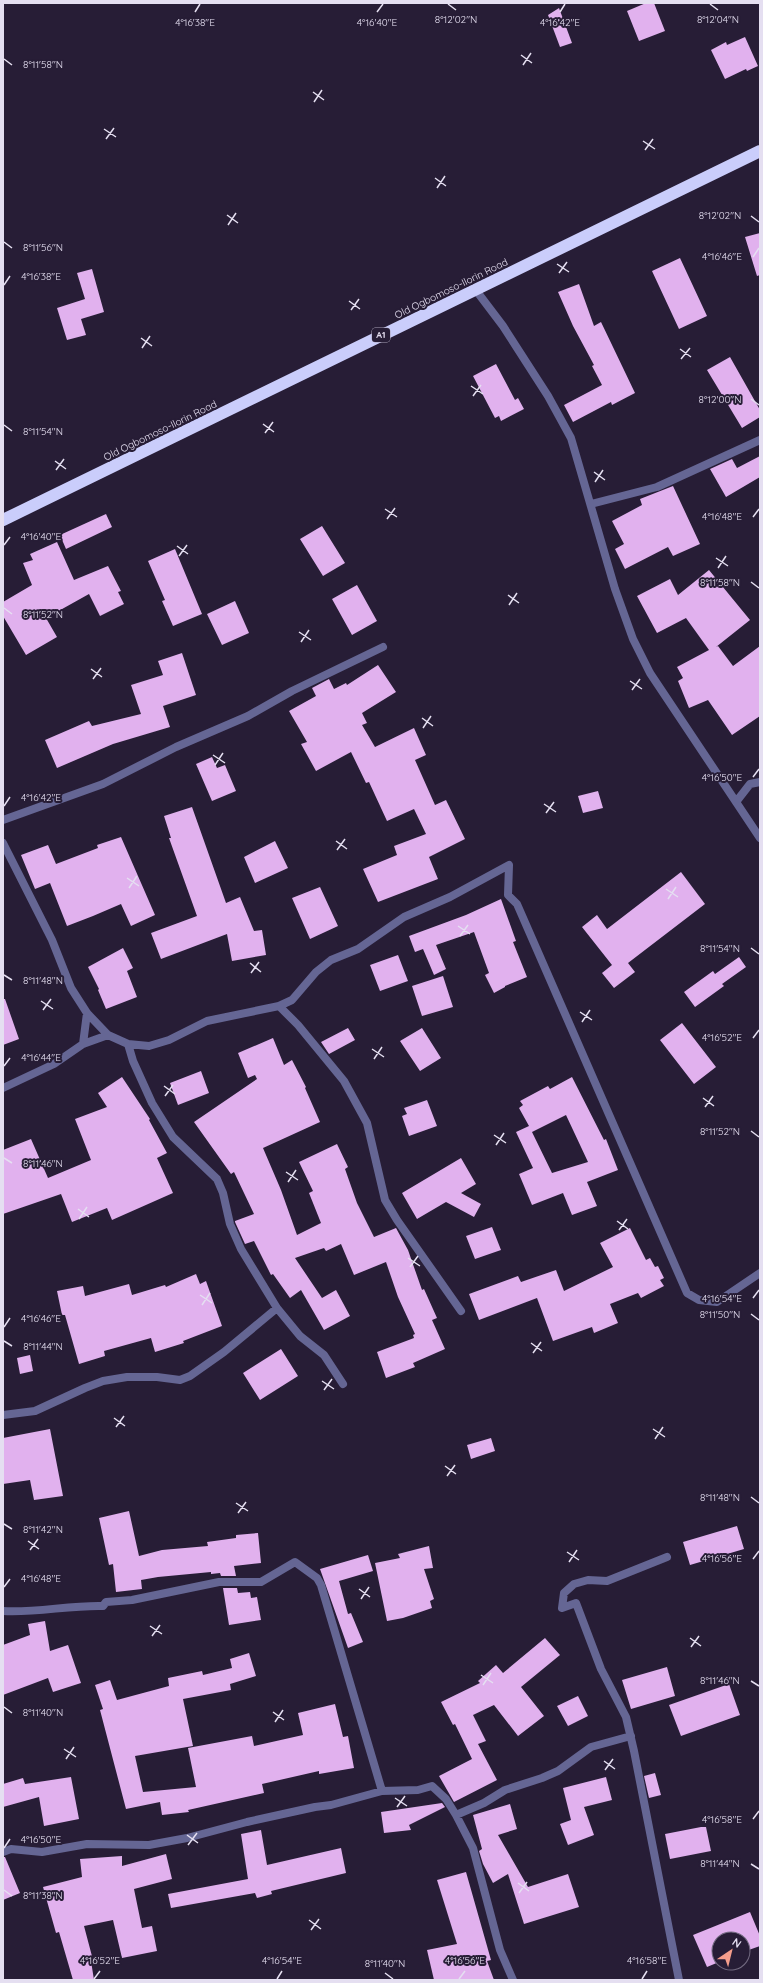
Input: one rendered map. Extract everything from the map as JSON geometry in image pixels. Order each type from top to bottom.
[{"type":"highway","name":"Old Ogbomoso-Ilorin Road","points":[[3,520],[760,151]]},
{"type":"street","points":[[475,289],[503,326],[563,421],[572,438],[615,589],[633,639],[650,673],[760,838]]},
{"type":"street","points":[[591,504],[657,487],[760,440]]},
{"type":"street","points":[[3,820],[103,784],[176,747],[248,716],[292,691],[384,647]]},
{"type":"street","points":[[736,802],[750,784],[760,782]]},
{"type":"street","points":[[3,843],[52,940],[71,988],[87,1013],[108,1035],[128,1044],[149,1046],[169,1040],[207,1021],[232,1014],[279,1006],[292,1000],[316,972],[331,960],[358,950],[404,917],[450,897],[509,865],[508,895],[517,904],[687,1293],[699,1300],[717,1302],[760,1272]]},
{"type":"street","points":[[279,1006],[298,1025],[344,1081],[367,1123],[385,1200],[397,1220],[461,1311]]},
{"type":"street","points":[[83,1044],[87,1013]]},
{"type":"street","points":[[3,1088],[54,1064],[83,1044],[108,1035]]},
{"type":"street","points":[[128,1044],[133,1061],[152,1103],[173,1137],[217,1179],[223,1192],[230,1224],[241,1249],[278,1308],[300,1336],[324,1355],[343,1384]]},
{"type":"street","points":[[3,1415],[35,1411],[103,1381],[127,1377],[157,1377],[180,1380],[190,1376],[224,1352],[278,1308]]},
{"type":"street","points":[[668,1557],[607,1581],[588,1580],[574,1584],[564,1593],[562,1608],[576,1603],[601,1669],[626,1717],[679,1980]]},
{"type":"street","points":[[3,1611],[25,1612],[78,1606],[103,1606],[106,1602],[132,1600],[218,1582],[261,1582],[295,1562],[317,1578],[321,1585],[382,1791]]},
{"type":"street","points":[[456,1815],[484,1804],[505,1790],[558,1771],[591,1747],[631,1736]]},
{"type":"street","points":[[3,1852],[11,1849],[42,1852],[87,1844],[149,1845],[187,1838],[315,1807],[331,1805],[382,1791],[418,1790],[432,1786],[446,1799],[473,1848],[500,1950],[513,1980]]},
{"type":"building","points":[[646,3],[654,3],[665,31],[639,41],[627,11]]},
{"type":"building","points":[[559,8],[572,43],[560,47],[548,15]]},
{"type":"building","points":[[745,37],[758,66],[747,71],[746,69],[725,79],[711,50],[726,42],[727,45]]},
{"type":"building","points":[[760,233],[760,275],[757,276],[745,237]]},
{"type":"building","points":[[680,258],[707,316],[679,329],[652,271]]},
{"type":"building","points":[[92,269],[104,312],[81,319],[86,335],[67,340],[57,308],[85,299],[77,273]]},
{"type":"building","points":[[579,284],[594,326],[601,322],[635,393],[612,405],[611,402],[573,422],[564,405],[602,385],[592,366],[594,365],[573,326],[558,292]]},
{"type":"building","points":[[730,357],[760,410],[760,417],[742,428],[707,370]]},
{"type":"building","points":[[496,364],[515,400],[518,398],[524,409],[501,421],[499,416],[495,418],[473,376]]},
{"type":"building","points":[[760,456],[760,477],[726,497],[710,469],[732,459],[737,468]]},
{"type":"building","points":[[673,486],[700,544],[673,556],[668,547],[625,569],[615,549],[624,544],[612,521],[642,505],[640,499]]},
{"type":"building","points":[[106,514],[112,527],[66,549],[60,535]]},
{"type":"building","points":[[322,526],[345,563],[323,576],[300,539]]},
{"type":"building","points":[[57,542],[74,580],[108,566],[121,591],[118,592],[124,604],[100,616],[89,594],[46,618],[57,637],[26,655],[3,616],[3,602],[32,585],[23,563],[33,560],[30,554]]},
{"type":"building","points":[[175,549],[202,614],[173,626],[162,601],[165,600],[148,561]]},
{"type":"building","points":[[709,570],[750,620],[716,647],[718,646],[733,666],[760,646],[760,716],[732,735],[708,700],[689,708],[678,681],[683,678],[677,667],[709,650],[686,618],[657,633],[637,596],[670,579],[678,595]]},
{"type":"building","points":[[357,585],[377,621],[352,635],[332,599]]},
{"type":"building","points":[[235,601],[249,633],[222,645],[207,614]]},
{"type":"building","points":[[182,653],[196,695],[163,706],[170,727],[113,744],[57,768],[45,740],[89,721],[92,726],[141,714],[131,685],[163,675],[158,661]]},
{"type":"building","points":[[378,665],[396,692],[362,713],[367,723],[362,725],[375,747],[414,728],[426,755],[415,760],[435,805],[446,800],[465,839],[429,857],[438,879],[378,902],[363,869],[397,855],[394,846],[426,834],[414,809],[387,821],[369,782],[366,783],[351,752],[316,771],[301,744],[307,742],[289,711],[316,696],[312,688],[329,679],[334,689],[346,683],[347,685]]},
{"type":"building","points":[[212,757],[217,768],[225,765],[236,791],[212,801],[196,764]]},
{"type":"building","points":[[598,791],[603,808],[583,813],[578,796]]},
{"type":"building","points":[[192,807],[226,903],[240,897],[254,931],[262,930],[266,955],[232,961],[227,934],[161,959],[151,933],[197,916],[169,838],[171,838],[164,816]]},
{"type":"building","points":[[121,837],[155,915],[131,926],[121,904],[67,926],[50,883],[35,889],[21,855],[48,845],[56,864],[98,848],[97,845]]},
{"type":"building","points":[[275,841],[288,868],[255,883],[244,857]]},
{"type":"building","points":[[681,872],[705,904],[628,963],[635,972],[614,988],[602,973],[612,965],[582,927],[597,915],[607,929]]},
{"type":"building","points":[[320,887],[338,926],[310,939],[292,898]]},
{"type":"building","points":[[501,899],[516,941],[513,942],[527,977],[505,986],[494,993],[485,975],[489,973],[474,932],[436,945],[446,969],[434,975],[423,949],[415,952],[409,936],[466,915]]},
{"type":"building","points":[[123,948],[133,968],[127,971],[137,997],[106,1009],[98,990],[99,989],[88,967]]},
{"type":"building","points":[[398,955],[408,981],[380,991],[370,965]]},
{"type":"building","points":[[739,957],[746,967],[722,984],[724,986],[695,1007],[684,992],[713,971],[715,974]]},
{"type":"building","points":[[443,976],[453,1007],[422,1016],[412,986]]},
{"type":"building","points":[[3,999],[5,999],[19,1039],[3,1045]]},
{"type":"building","points":[[682,1023],[716,1067],[694,1084],[660,1040]]},
{"type":"building","points":[[348,1028],[355,1040],[329,1054],[321,1042]]},
{"type":"building","points":[[422,1028],[441,1058],[420,1071],[400,1041]]},
{"type":"building","points":[[273,1038],[284,1065],[292,1060],[306,1087],[305,1088],[320,1122],[263,1148],[281,1190],[297,1235],[321,1223],[309,1193],[313,1191],[299,1162],[337,1144],[348,1167],[345,1169],[357,1203],[374,1237],[396,1228],[408,1250],[422,1290],[424,1289],[437,1318],[432,1320],[445,1349],[413,1363],[415,1367],[386,1378],[377,1352],[414,1338],[413,1335],[415,1334],[398,1297],[386,1262],[354,1275],[341,1244],[326,1251],[324,1248],[295,1258],[322,1298],[336,1290],[350,1316],[324,1330],[301,1290],[290,1298],[273,1274],[271,1275],[254,1241],[245,1244],[235,1222],[254,1214],[234,1172],[231,1174],[194,1122],[257,1079],[255,1075],[248,1078],[238,1053]]},
{"type":"building","points":[[201,1071],[209,1093],[178,1105],[170,1083]]},
{"type":"building","points":[[122,1077],[150,1119],[149,1120],[167,1153],[157,1158],[173,1193],[112,1220],[107,1208],[72,1222],[61,1194],[3,1214],[3,1150],[31,1139],[48,1178],[91,1160],[75,1119],[107,1107],[98,1093]]},
{"type":"building","points":[[572,1077],[604,1140],[606,1139],[618,1170],[587,1182],[597,1206],[572,1215],[563,1193],[532,1205],[519,1174],[533,1168],[516,1132],[529,1126],[519,1108],[523,1105],[520,1101],[548,1086],[550,1089]],"holes":[[[566,1115],[588,1162],[552,1173],[532,1132]]]},
{"type":"building","points":[[427,1100],[437,1126],[409,1136],[402,1116],[407,1114],[404,1108]]},
{"type":"building","points":[[461,1158],[476,1184],[461,1193],[481,1204],[474,1217],[446,1202],[417,1219],[402,1193]]},
{"type":"building","points":[[492,1227],[501,1250],[475,1259],[466,1236]]},
{"type":"building","points":[[630,1228],[646,1260],[650,1258],[655,1267],[658,1266],[664,1278],[660,1280],[664,1286],[641,1298],[638,1293],[610,1304],[618,1323],[594,1333],[592,1327],[553,1341],[537,1298],[479,1320],[469,1294],[518,1276],[521,1282],[556,1270],[564,1291],[613,1267],[600,1243]]},
{"type":"building","points":[[196,1274],[200,1284],[206,1281],[222,1326],[183,1341],[184,1343],[155,1352],[151,1338],[104,1351],[105,1356],[79,1364],[65,1315],[62,1315],[57,1291],[83,1286],[85,1296],[129,1284],[132,1295],[165,1285],[166,1287]]},
{"type":"building","points":[[281,1349],[298,1376],[260,1400],[243,1373]]},
{"type":"building","points":[[30,1355],[33,1371],[20,1374],[17,1358]]},
{"type":"building","points":[[50,1429],[63,1496],[34,1500],[30,1480],[3,1484],[3,1438]]},
{"type":"building","points":[[491,1438],[495,1451],[471,1459],[467,1445]]},
{"type":"building","points":[[129,1511],[139,1556],[162,1550],[208,1546],[207,1542],[236,1538],[236,1535],[258,1533],[261,1563],[234,1566],[236,1576],[221,1576],[220,1573],[211,1574],[211,1572],[158,1577],[141,1580],[142,1589],[116,1592],[113,1564],[109,1565],[99,1518]]},
{"type":"building","points":[[737,1526],[744,1549],[690,1565],[683,1542]]},
{"type":"building","points":[[429,1546],[433,1568],[424,1569],[434,1599],[430,1601],[432,1608],[403,1618],[387,1621],[375,1563],[400,1558],[398,1554]]},
{"type":"building","points":[[368,1555],[373,1571],[339,1581],[348,1614],[351,1613],[363,1642],[348,1648],[320,1569]]},
{"type":"building","points":[[223,1588],[237,1588],[238,1593],[250,1592],[251,1598],[257,1597],[261,1620],[229,1625]]},
{"type":"building","points":[[45,1621],[50,1651],[68,1645],[81,1683],[53,1692],[48,1678],[3,1695],[3,1645],[30,1635],[28,1624]]},
{"type":"building","points":[[545,1638],[560,1655],[521,1687],[544,1716],[518,1736],[494,1705],[473,1715],[486,1741],[478,1744],[497,1780],[454,1802],[439,1776],[472,1759],[455,1724],[453,1725],[441,1702],[480,1683],[478,1681],[496,1665],[503,1673]]},
{"type":"building","points":[[249,1653],[256,1676],[230,1684],[231,1690],[183,1699],[193,1746],[135,1756],[143,1792],[196,1787],[188,1748],[252,1736],[254,1746],[303,1735],[298,1713],[335,1704],[343,1737],[348,1736],[354,1768],[319,1774],[319,1771],[262,1784],[264,1793],[188,1810],[189,1812],[162,1815],[160,1802],[126,1809],[100,1710],[103,1709],[95,1685],[110,1680],[117,1700],[169,1686],[168,1678],[202,1671],[203,1675],[232,1668],[230,1659]]},
{"type":"building","points":[[667,1667],[675,1696],[631,1709],[622,1680]]},
{"type":"building","points":[[729,1684],[740,1715],[681,1736],[669,1705]]},
{"type":"building","points":[[578,1696],[588,1716],[568,1726],[557,1706]]},
{"type":"building","points":[[655,1773],[661,1795],[649,1798],[644,1776]]},
{"type":"building","points":[[71,1777],[79,1819],[44,1826],[39,1797],[3,1807],[3,1784],[23,1778],[25,1784]]},
{"type":"building","points":[[606,1777],[612,1800],[584,1807],[594,1835],[568,1845],[560,1824],[571,1820],[563,1788]]},
{"type":"building","points":[[442,1803],[445,1807],[409,1825],[411,1830],[384,1833],[381,1812]]},
{"type":"building","points":[[510,1804],[517,1829],[498,1835],[528,1887],[568,1874],[579,1907],[524,1924],[508,1874],[493,1883],[483,1864],[479,1851],[482,1849],[473,1815]]},
{"type":"building","points":[[706,1827],[711,1851],[670,1859],[665,1834]]},
{"type":"building","points":[[261,1830],[267,1865],[341,1848],[346,1873],[271,1891],[272,1894],[257,1898],[255,1893],[171,1908],[168,1894],[248,1879],[241,1834]]},
{"type":"building","points":[[166,1854],[172,1879],[134,1889],[142,1928],[152,1926],[157,1951],[122,1958],[113,1920],[84,1926],[93,1960],[91,1961],[94,1980],[73,1980],[59,1932],[56,1933],[43,1887],[82,1877],[80,1859],[122,1856],[122,1866]]},
{"type":"building","points":[[3,1857],[5,1857],[20,1893],[3,1900]]},
{"type":"building","points":[[466,1872],[491,1960],[487,1961],[494,1980],[434,1980],[427,1950],[457,1944],[437,1880]]},
{"type":"building","points":[[750,1912],[760,1936],[760,1946],[751,1949],[751,1931],[711,1931],[711,1965],[707,1967],[693,1935]]}]
